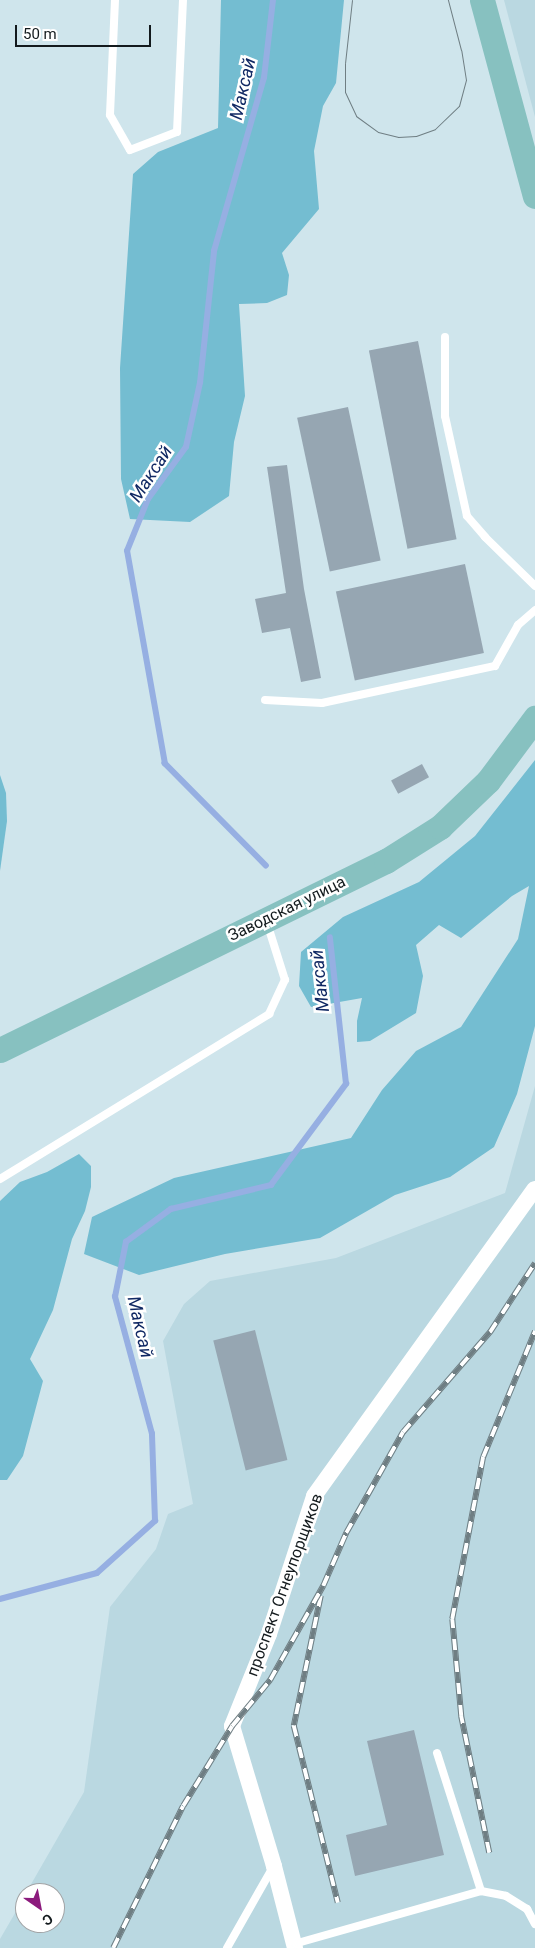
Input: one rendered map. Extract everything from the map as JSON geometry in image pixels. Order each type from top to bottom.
[{"type":"main road","points":[[482,0],[535,196]]},
{"type":"main road","name":"Заводская улица","points":[[7,1046],[386,861],[440,827],[488,781],[535,718]]},
{"type":"street","name":"проспект Огнеупорщиков","points":[[295,1946],[274,1866],[232,1726],[269,1634],[314,1496],[535,1189]]},
{"type":"lane","points":[[115,0],[110,115],[130,150],[177,132],[183,0]]},
{"type":"lane","points":[[445,337],[445,416],[467,516],[485,537],[535,586]]},
{"type":"lane","points":[[265,700],[322,704],[495,666],[518,625],[535,610]]},
{"type":"lane","points":[[0,1179],[269,1014],[285,980],[266,919]]},
{"type":"lane","points":[[437,1753],[481,1892]]},
{"type":"lane","points":[[227,1948],[274,1866]]},
{"type":"lane","points":[[295,1946],[481,1892],[506,1896],[527,1909],[535,1924]]},
{"type":"shaded area","points":[[221,0],[344,0],[336,83],[323,106],[314,151],[319,209],[282,253],[289,275],[287,295],[267,303],[239,304],[245,396],[234,442],[229,496],[190,522],[130,519],[121,479],[120,368],[133,174],[158,152],[218,128]]},
{"type":"shaded area","points":[[504,0],[535,0],[535,117]]},
{"type":"shaded area","points":[[535,760],[535,1026],[517,1094],[494,1147],[450,1177],[395,1195],[320,1238],[225,1254],[139,1275],[84,1254],[92,1217],[174,1178],[351,1138],[382,1090],[416,1051],[461,1027],[518,939],[529,886],[512,896],[461,938],[439,925],[416,945],[423,976],[416,1013],[370,1041],[357,1042],[357,1021],[362,998],[311,1007],[299,986],[301,952],[343,917],[419,882],[475,836]]},
{"type":"shaded area","points":[[0,775],[6,793],[7,821],[0,871]]},
{"type":"shaded area","points":[[535,1086],[535,1948],[0,1948],[0,1939],[15,1913],[15,1933],[65,1933],[65,1883],[32,1883],[84,1792],[110,1607],[156,1549],[168,1514],[193,1504],[163,1341],[184,1304],[210,1281],[336,1258],[505,1193]]},
{"type":"shaded area","points":[[79,1154],[91,1166],[91,1187],[85,1211],[72,1239],[53,1310],[30,1359],[43,1381],[23,1456],[7,1480],[0,1480],[0,1201],[20,1182],[47,1172]]},
{"type":"building","points":[[418,341],[457,539],[407,549],[369,351]]},
{"type":"building","points":[[348,407],[381,561],[330,571],[297,418]]},
{"type":"building","points":[[287,465],[304,589],[321,678],[301,682],[290,628],[262,633],[255,599],[286,593],[267,467]]},
{"type":"building","points":[[465,564],[484,653],[355,680],[336,591]]},
{"type":"building","points":[[422,764],[429,777],[398,794],[391,780]]},
{"type":"building","points":[[255,1330],[287,1460],[246,1470],[213,1340]]},
{"type":"building","points":[[414,1730],[444,1855],[355,1876],[346,1835],[387,1825],[367,1741]]},
{"type":"waterway","name":"Максай","points":[[266,866],[165,764],[127,551],[148,499],[186,447],[200,383],[214,251],[264,78],[273,0]]},
{"type":"waterway","name":"Максай","points":[[0,1599],[97,1573],[155,1521],[152,1434],[115,1297],[126,1242],[171,1209],[271,1185],[346,1084],[330,938]]},
{"type":"tram line","points":[[352,0],[345,63],[345,92],[356,116],[378,132],[398,137],[416,136],[435,129],[459,106],[466,80],[461,50],[448,0]]},
{"type":"railway","points":[[113,1948],[183,1806],[232,1726],[270,1680],[323,1586],[346,1533],[403,1432],[490,1332],[535,1263]]},
{"type":"railway","points":[[489,1853],[461,1716],[452,1619],[483,1457],[535,1331]]},
{"type":"railway","points":[[321,1596],[294,1726],[338,1903]]}]
